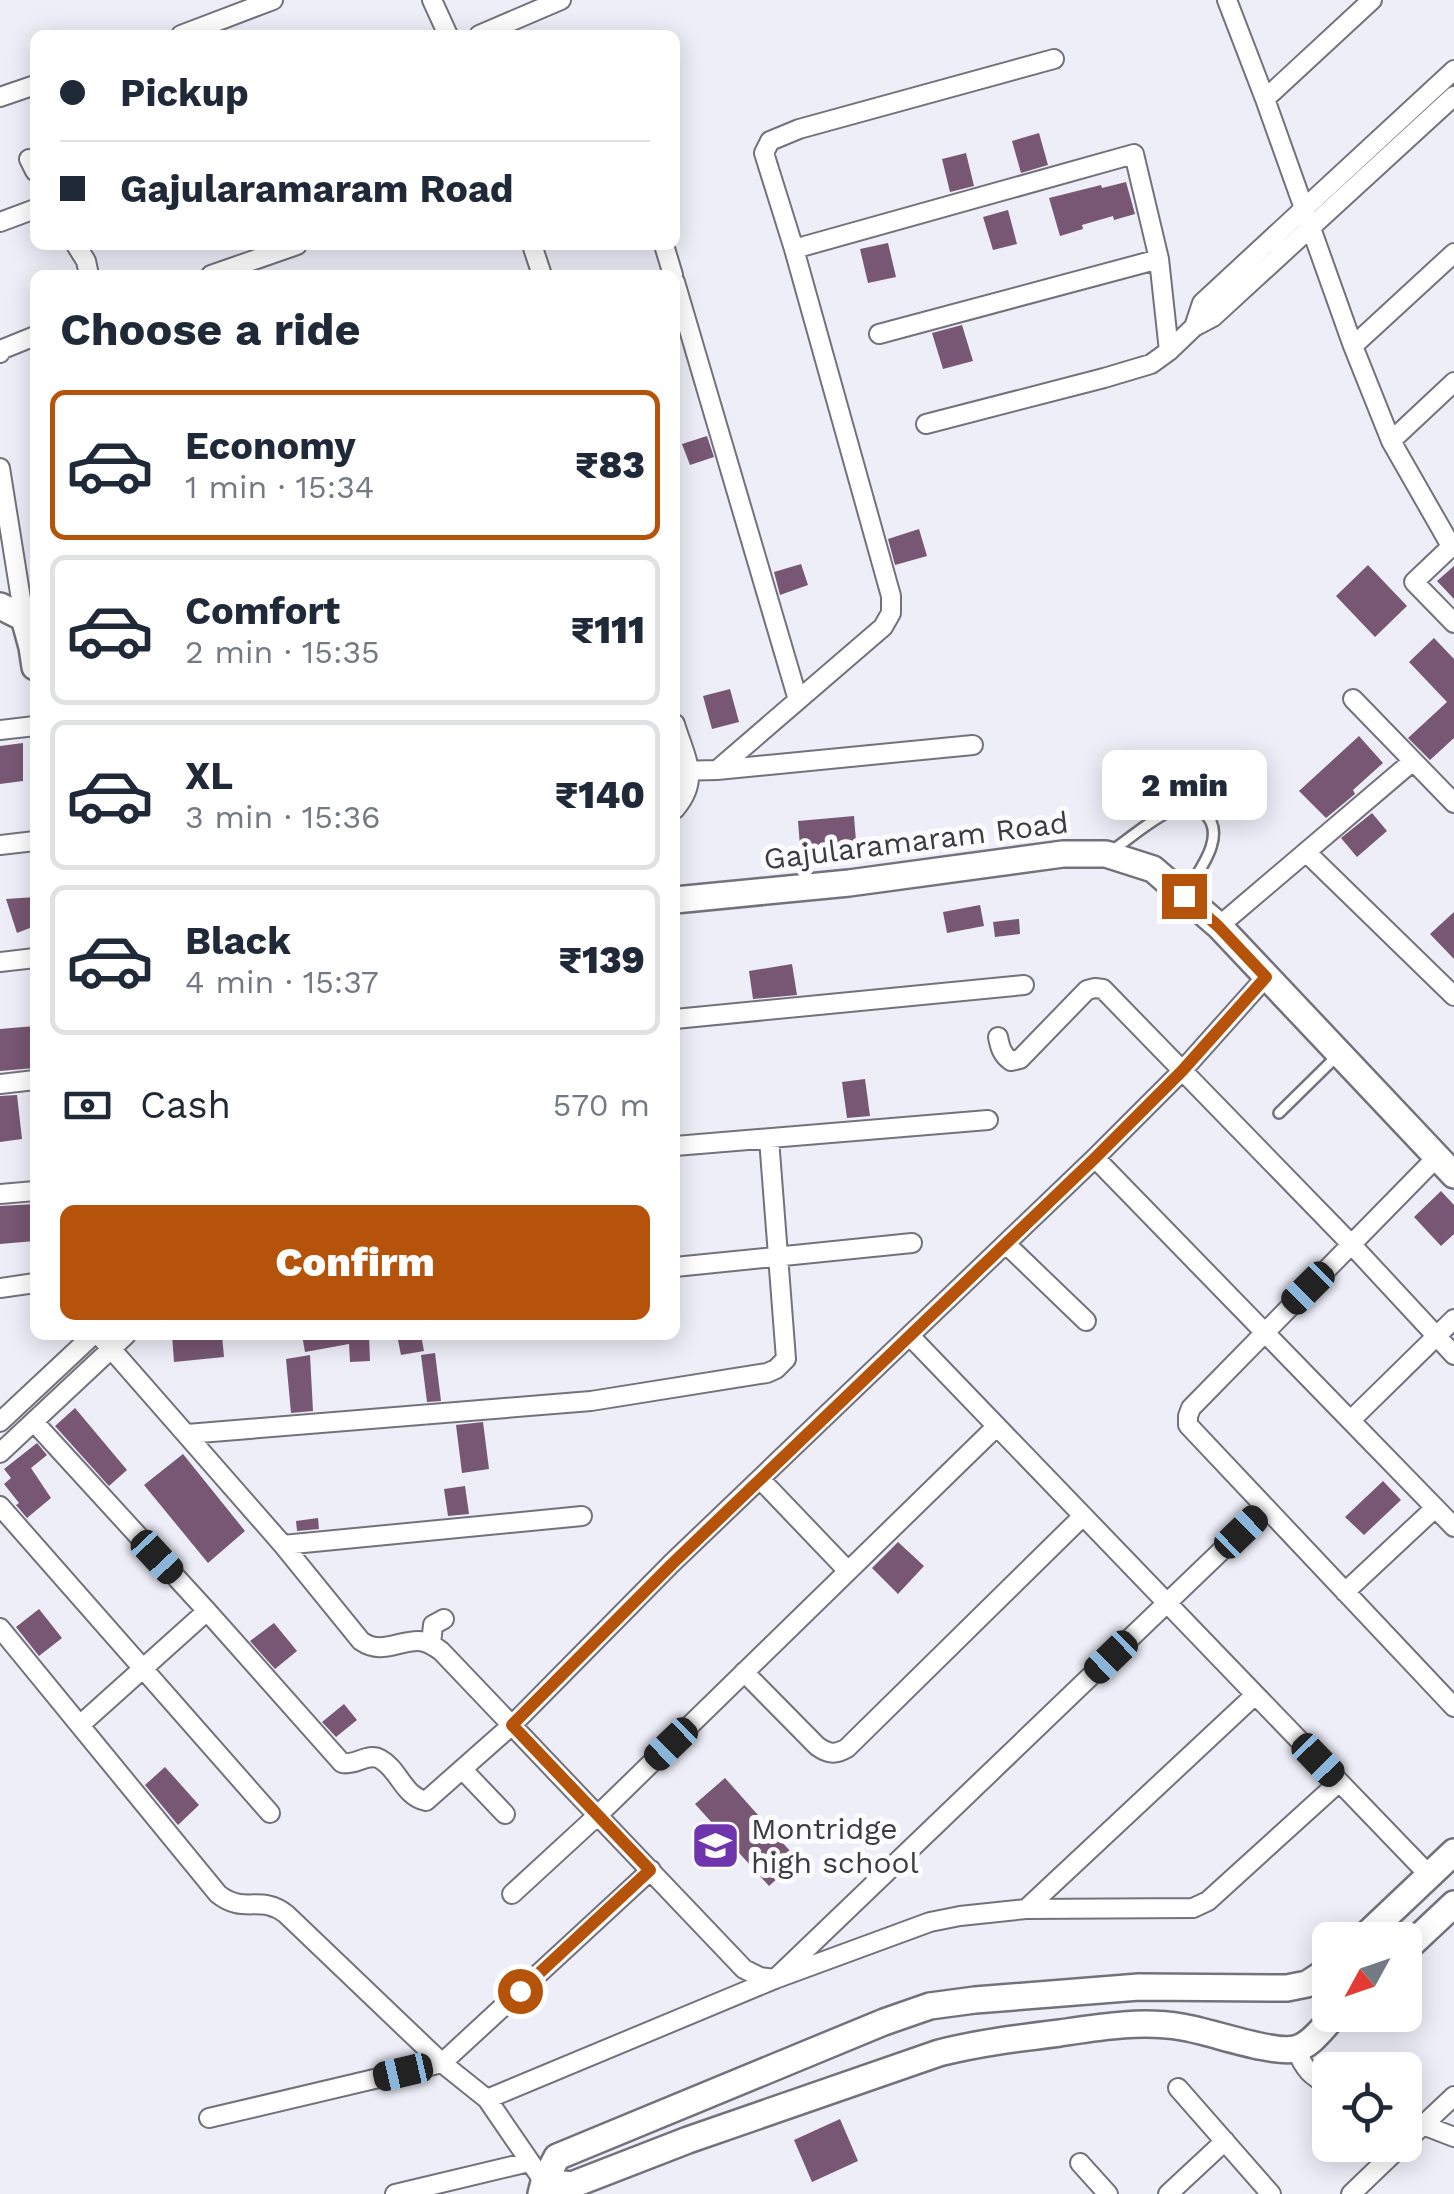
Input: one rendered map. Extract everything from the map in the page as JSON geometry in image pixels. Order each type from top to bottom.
[{"type":"street","points":[[193,30],[273,0]]},
{"type":"street","points":[[432,0],[446,30]]},
{"type":"street","points":[[524,26],[561,0]]},
{"type":"street","points":[[1227,0],[1353,346],[1392,440],[1453,545],[1414,582],[1454,624]]},
{"type":"street","points":[[1265,99],[1372,0]]},
{"type":"street","points":[[717,770],[883,627],[891,612],[891,596],[764,153],[770,141],[799,129],[1054,59]]},
{"type":"street","points":[[1194,327],[1202,303],[1452,77]]},
{"type":"street","points":[[0,97],[30,87]]},
{"type":"street","points":[[926,424],[1151,364],[1194,327],[1213,317],[1454,96]]},
{"type":"street","points":[[794,249],[1134,154],[1159,259],[1169,351]]},
{"type":"street","points":[[0,222],[30,212]]},
{"type":"street","points":[[224,270],[282,250]]},
{"type":"street","points":[[1353,346],[1454,253]]},
{"type":"street","points":[[880,334],[1159,259]]},
{"type":"street","points":[[680,299],[798,700]]},
{"type":"street","points":[[0,352],[30,338]]},
{"type":"street","points":[[1392,440],[1454,382]]},
{"type":"street","points":[[0,468],[30,641]]},
{"type":"street","points":[[0,606],[24,618]]},
{"type":"street","points":[[1353,700],[1454,803]]},
{"type":"street","points":[[0,730],[30,727]]},
{"type":"street","points":[[682,771],[973,745]]},
{"type":"street","points":[[1218,926],[1413,761]]},
{"type":"street","points":[[680,803],[691,784],[682,771]]},
{"type":"street","points":[[0,845],[30,842]]},
{"type":"street","points":[[1306,852],[1454,996]]},
{"type":"street","name":"Gajularamaram Road","points":[[680,900],[849,883],[1064,854],[1106,854],[1153,869],[1218,926],[1445,1166]]},
{"type":"street","points":[[0,962],[30,959]]},
{"type":"street","points":[[34,1422],[342,1763],[354,1764],[376,1756],[413,1795],[426,1800],[512,1725],[672,1564],[1095,1158],[1182,1071],[1266,977]]},
{"type":"street","points":[[680,1019],[1024,985]]},
{"type":"street","points":[[998,1036],[1005,1057],[1011,1061],[1020,1059],[1087,990],[1103,989],[1454,1354]]},
{"type":"street","points":[[0,1084],[30,1081]]},
{"type":"street","points":[[680,1146],[988,1120]]},
{"type":"street","points":[[186,1434],[591,1400],[776,1369],[786,1358],[769,1139]]},
{"type":"street","points":[[1095,1158],[1454,1528]]},
{"type":"street","points":[[1445,1166],[1351,1244],[1191,1408],[1188,1425],[1454,1708]]},
{"type":"street","points":[[0,1194],[30,1191]]},
{"type":"street","points":[[680,1266],[912,1243]]},
{"type":"street","points":[[1006,1244],[1086,1321]]},
{"type":"street","points":[[0,1288],[30,1284]]},
{"type":"street","points":[[1351,1420],[1454,1319]]},
{"type":"street","points":[[910,1336],[1430,1876]]},
{"type":"street","points":[[101,1340],[283,1545],[361,1641],[371,1648],[420,1641],[441,1651],[744,1968],[775,1979]]},
{"type":"street","points":[[0,1422],[101,1340]]},
{"type":"street","points":[[0,1452],[34,1422],[101,1340]]},
{"type":"street","points":[[512,1894],[996,1426]]},
{"type":"street","points":[[762,1480],[848,1571]]},
{"type":"street","points":[[0,1506],[270,1813]]},
{"type":"street","points":[[775,1979],[1266,1508]]},
{"type":"street","points":[[1345,1592],[1435,1508]]},
{"type":"street","points":[[283,1545],[582,1516]]},
{"type":"street","points":[[744,1672],[817,1746],[838,1754],[1083,1516]]},
{"type":"street","points":[[80,1725],[207,1611]]},
{"type":"street","points":[[430,1644],[433,1625],[444,1620]]},
{"type":"street","points":[[0,1628],[218,1894],[240,1906],[276,1906],[442,2063],[487,2099],[538,2180]]},
{"type":"street","points":[[1026,1909],[1256,1695]]},
{"type":"street","points":[[463,1770],[505,1814]]},
{"type":"street","points":[[487,2099],[775,1979],[930,1922],[1026,1909],[1193,1908],[1208,1902],[1339,1782]]},
{"type":"street","points":[[1380,1922],[1454,1852]]},
{"type":"street","points":[[209,2118],[442,2063],[650,1870]]},
{"type":"street","points":[[1422,1934],[1454,1904]]},
{"type":"street","points":[[538,2180],[557,2157],[569,2151],[930,2006],[1139,1987],[1288,1988],[1312,1980]]},
{"type":"street","points":[[1306,1984],[1312,1993]]},
{"type":"street","points":[[395,2194],[538,2180],[572,2185],[688,2140],[972,2044],[1148,2024],[1182,2027],[1277,2049],[1296,2049],[1319,2032]]},
{"type":"street","points":[[1296,2049],[1312,2078]]},
{"type":"street","points":[[1178,2088],[1271,2194]]},
{"type":"street","points":[[1422,2116],[1454,2096]]},
{"type":"street","points":[[1422,2124],[1454,2137]]},
{"type":"street","points":[[1168,2194],[1225,2141]]},
{"type":"street","points":[[1351,2194],[1385,2162]]},
{"type":"street","points":[[1080,2163],[1108,2194]]},
{"type":"lane","points":[[1106,854],[1153,821],[1181,807],[1197,808],[1210,817],[1215,834],[1184,896]]},
{"type":"lane","points":[[1279,1114],[1338,1054]]},
{"type":"building","points":[[1039,133],[1048,165],[1021,173],[1012,141]]},
{"type":"building","points":[[966,153],[974,186],[950,192],[942,159]]},
{"type":"building","points":[[1126,182],[1135,214],[1082,225],[1083,229],[1060,236],[1049,198]]},
{"type":"building","points":[[1008,210],[1017,244],[993,250],[983,217]]},
{"type":"building","points":[[888,243],[896,277],[868,283],[860,249]]},
{"type":"building","points":[[962,325],[973,361],[943,369],[932,333]]},
{"type":"building","points":[[707,436],[714,457],[690,465],[682,444]]},
{"type":"building","points":[[919,529],[927,556],[895,565],[888,539]]},
{"type":"building","points":[[801,564],[808,585],[780,595],[774,572]]},
{"type":"building","points":[[1368,565],[1407,606],[1375,637],[1336,596]]},
{"type":"building","points":[[1454,566],[1454,599],[1437,581]]},
{"type":"building","points":[[1434,638],[1454,659],[1454,738],[1430,760],[1408,738],[1447,702],[1409,662]]},
{"type":"building","points":[[730,689],[739,722],[712,729],[703,696]]},
{"type":"building","points":[[1359,736],[1383,763],[1326,818],[1299,791]]},
{"type":"building","points":[[23,743],[23,781],[0,784],[0,746]]},
{"type":"building","points":[[1372,813],[1387,831],[1357,857],[1341,838]]},
{"type":"building","points":[[854,816],[857,854],[801,859],[798,821]]},
{"type":"building","points":[[30,897],[30,928],[17,933],[6,899]]},
{"type":"building","points":[[980,905],[984,926],[947,933],[943,912]]},
{"type":"building","points":[[1454,912],[1454,959],[1430,934]]},
{"type":"building","points":[[1019,919],[1020,934],[995,937],[993,922]]},
{"type":"building","points":[[792,964],[797,995],[753,999],[749,971]]},
{"type":"building","points":[[30,1026],[30,1068],[0,1071],[0,1029]]},
{"type":"building","points":[[865,1079],[870,1116],[847,1118],[842,1082]]},
{"type":"building","points":[[17,1095],[22,1139],[0,1142],[0,1096]]},
{"type":"building","points":[[1441,1191],[1454,1205],[1454,1234],[1441,1246],[1414,1217]]},
{"type":"building","points":[[30,1204],[30,1241],[0,1244],[0,1206]]},
{"type":"building","points":[[172,1340],[222,1340],[224,1357],[174,1362]]},
{"type":"building","points":[[303,1340],[369,1340],[370,1361],[350,1362],[349,1344],[305,1352]]},
{"type":"building","points":[[398,1340],[422,1340],[424,1351],[401,1355]]},
{"type":"building","points":[[435,1353],[441,1401],[427,1402],[421,1355]]},
{"type":"building","points":[[310,1355],[313,1411],[291,1413],[286,1359]]},
{"type":"building","points":[[75,1408],[127,1470],[109,1486],[55,1426]]},
{"type":"building","points":[[483,1422],[489,1469],[462,1473],[456,1425]]},
{"type":"building","points":[[37,1443],[47,1455],[31,1468],[51,1498],[27,1518],[4,1484],[11,1478],[4,1469]]},
{"type":"building","points":[[183,1454],[245,1531],[208,1563],[144,1485]]},
{"type":"building","points":[[1383,1481],[1401,1500],[1364,1535],[1345,1517]]},
{"type":"building","points":[[465,1486],[469,1514],[448,1516],[444,1489]]},
{"type":"building","points":[[318,1518],[319,1529],[297,1531],[296,1521]]},
{"type":"building","points":[[898,1542],[924,1566],[898,1594],[872,1568]]},
{"type":"building","points":[[39,1609],[62,1638],[39,1656],[16,1627]]},
{"type":"building","points":[[274,1623],[297,1651],[275,1669],[250,1641]]},
{"type":"building","points":[[344,1704],[357,1720],[336,1737],[322,1722]]},
{"type":"building","points":[[165,1767],[199,1805],[178,1825],[145,1785]]},
{"type":"building","points":[[725,1778],[798,1860],[769,1886],[695,1804]]},
{"type":"building","points":[[840,2119],[858,2161],[812,2182],[794,2140]]},
{"type":"place","name":"Montridge high school","points":[[716,1846]]},
{"type":"route","points":[[520,1991],[650,1870],[512,1725],[672,1564],[1095,1158],[1182,1071],[1266,977],[1184,896]]}]
